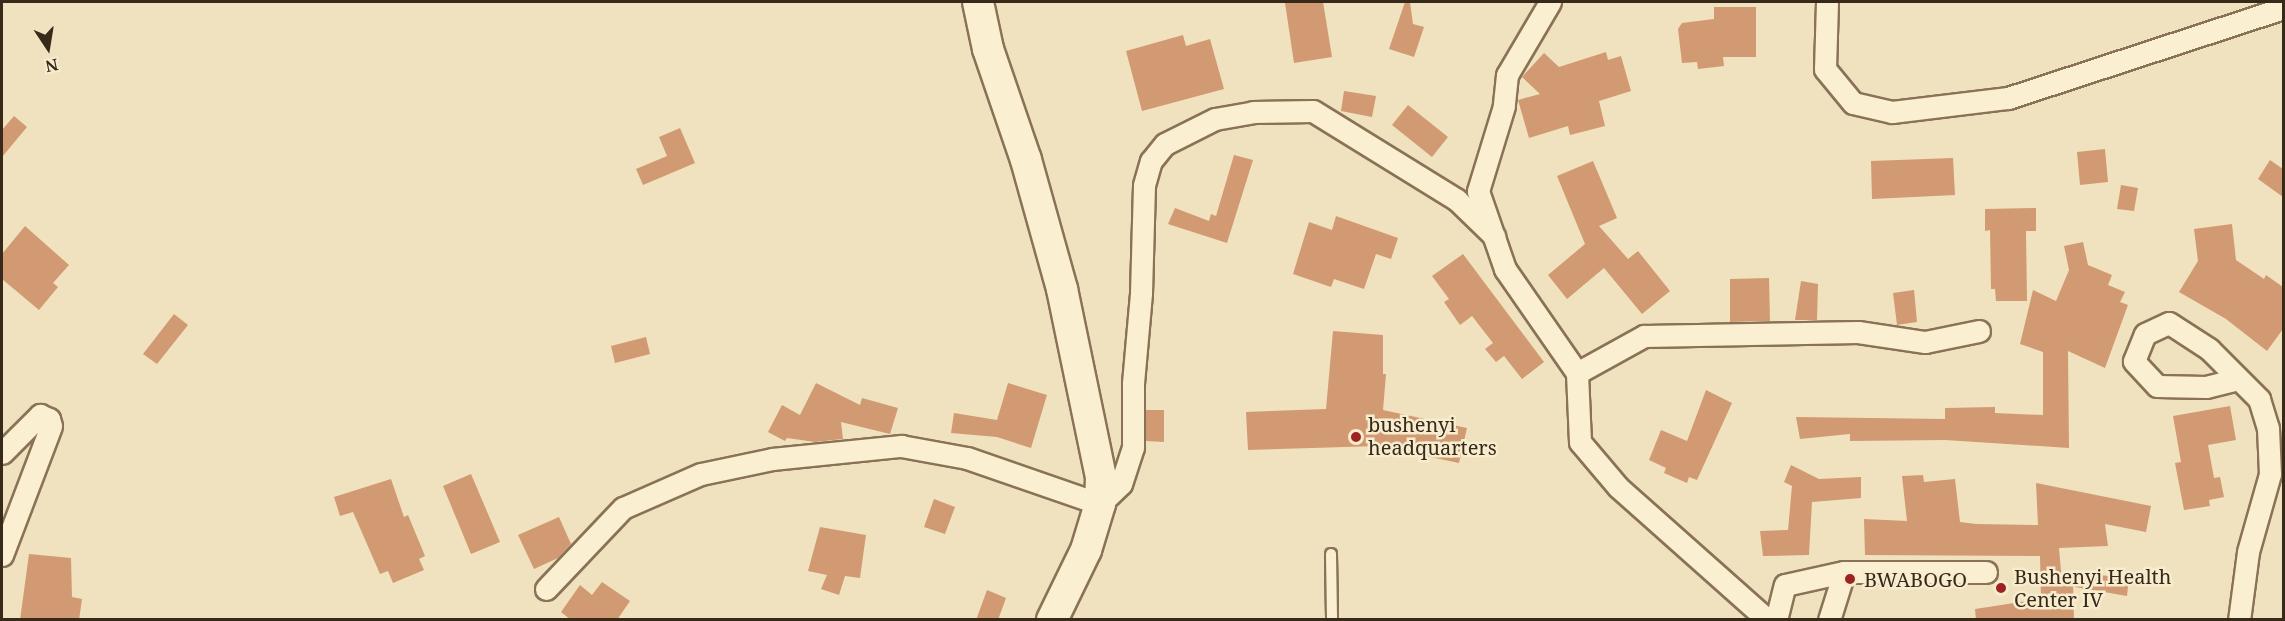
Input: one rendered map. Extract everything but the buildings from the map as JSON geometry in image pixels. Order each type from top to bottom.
[{"type":"main road","points":[[978,2],[988,49],[1026,160],[1062,289],[1097,453],[1100,504],[1086,550],[1052,620]]},
{"type":"street","points":[[1550,2],[1507,75],[1504,106],[1478,191],[1505,269],[1577,373],[1580,442],[1618,486],[1768,620]]},
{"type":"street","points":[[1827,2],[1825,69],[1853,103],[1892,111],[2008,98],[2283,8]]},
{"type":"street","points":[[546,589],[622,508],[701,474],[772,459],[901,446],[967,458],[1100,504],[1121,484],[1133,447],[1133,382],[1142,293],[1144,185],[1151,161],[1165,144],[1215,119],[1252,112],[1313,111],[1457,200],[1494,236]]},
{"type":"street","points":[[1577,373],[1644,336],[1858,332],[1925,342],[1979,331]]},
{"type":"street","points":[[2238,379],[2259,399],[2268,428],[2270,474],[2248,552],[2239,620]]},
{"type":"street","points":[[2,453],[40,415],[49,419],[51,426],[2,555]]},
{"type":"street","points":[[1829,620],[1844,572]]},
{"type":"street","points":[[1776,620],[1785,585],[1844,572],[1986,572]]},
{"type":"lane","points":[[1330,554],[1332,620]]},
{"type":"place","name":"bushenyi headquarters","points":[[1356,437]]},
{"type":"place","name":"BWABOGO","points":[[1850,579]]},
{"type":"place","name":"Bushenyi Health Center IV","points":[[2001,588]]}]
